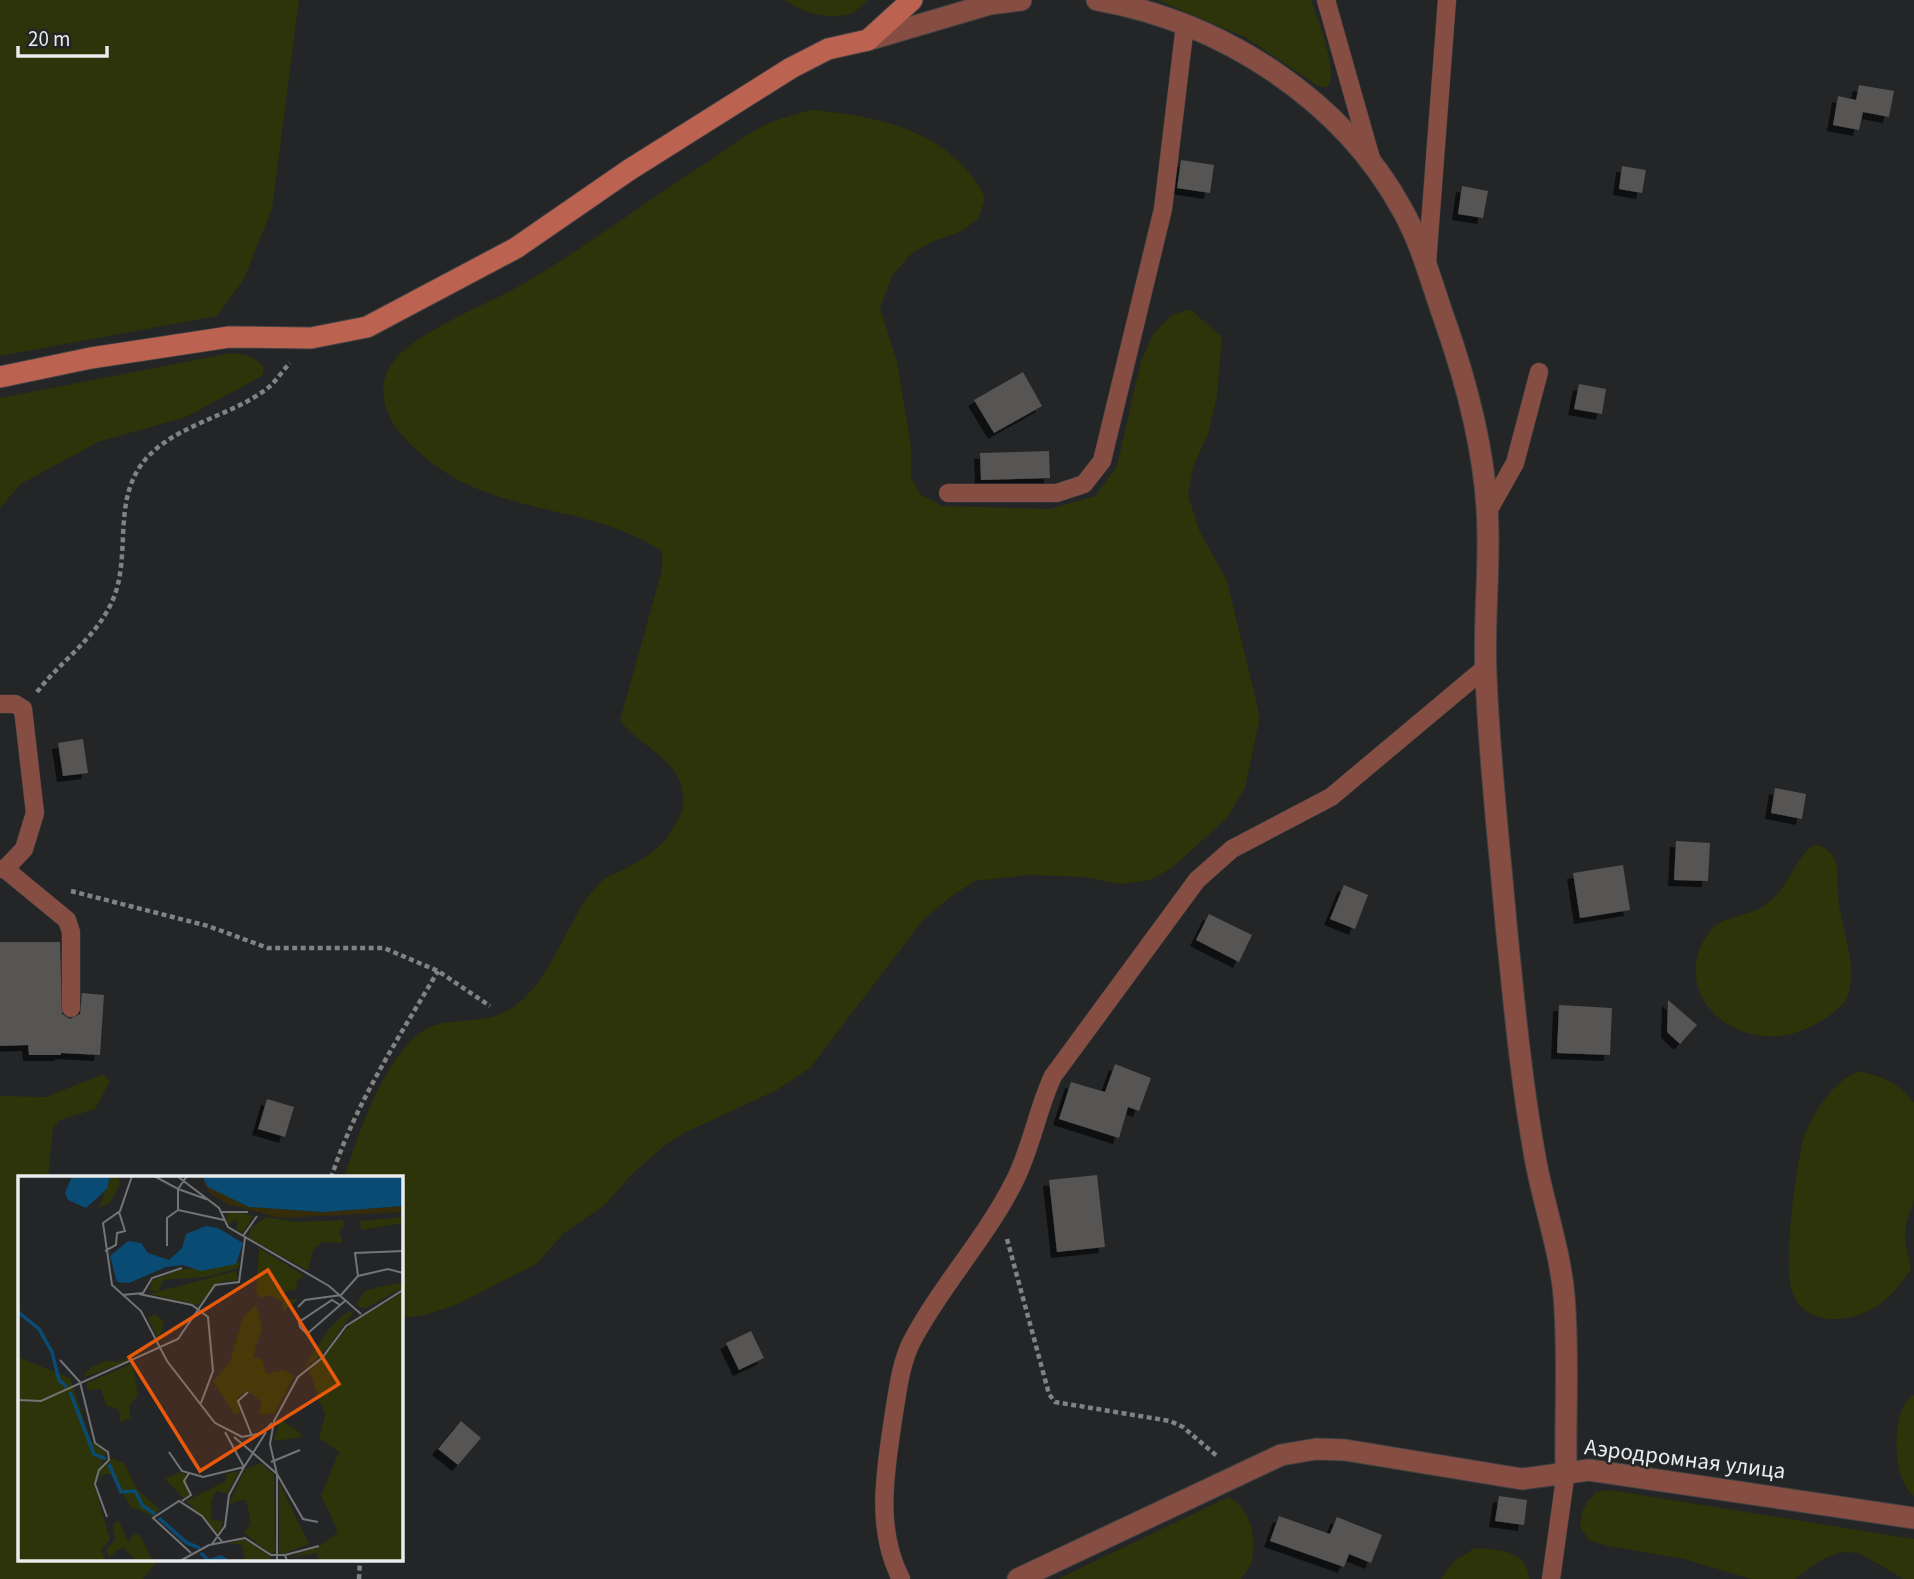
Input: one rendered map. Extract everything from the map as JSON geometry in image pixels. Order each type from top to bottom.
[{"type":"main road","points":[[0,377],[91,358],[229,337],[311,338],[367,327],[516,248],[629,170],[791,68],[828,49],[868,40],[912,0]]},
{"type":"street","points":[[868,40],[994,2],[1021,0]]},
{"type":"street","points":[[1097,0],[1144,10],[1185,25],[1293,83],[1333,120],[1373,166],[1404,212],[1468,391],[1483,468],[1488,511],[1485,668],[1517,1039],[1536,1163],[1564,1296],[1566,1471]]},
{"type":"street","name":"Аэродромная улица","points":[[1018,1579],[1237,1474],[1281,1455],[1316,1449],[1345,1450],[1522,1479],[1589,1470],[1914,1518]]},
{"type":"lane","points":[[1326,0],[1373,166]]},
{"type":"lane","points":[[1426,268],[1447,0]]},
{"type":"lane","points":[[947,493],[1058,493],[1084,484],[1102,461],[1163,209],[1185,25]]},
{"type":"lane","points":[[1488,511],[1515,463],[1539,372]]},
{"type":"lane","points":[[901,1579],[892,1563],[885,1528],[884,1484],[899,1382],[910,1343],[994,1217],[1031,1143],[1039,1106],[1053,1076],[1165,919],[1198,880],[1232,849],[1331,797],[1485,668]]},
{"type":"lane","points":[[0,704],[15,704],[23,709],[34,813],[31,832],[24,849],[2,869],[67,920],[71,932],[71,1008]]},
{"type":"lane","points":[[1551,1579],[1566,1471]]},
{"type":"path","points":[[23,709],[55,668],[79,651],[97,627],[117,588],[127,496],[139,468],[156,447],[268,387],[311,338]]},
{"type":"path","points":[[64,889],[208,926],[268,948],[384,948],[438,971],[490,1006]]},
{"type":"path","points":[[332,1176],[342,1143],[370,1085],[438,971]]},
{"type":"path","points":[[994,1217],[1011,1245],[1049,1394],[1055,1402],[1170,1421],[1183,1427],[1237,1474]]},
{"type":"green space","points":[[0,0],[299,0],[272,209],[244,279],[217,316],[0,356]]},
{"type":"green space","points":[[785,0],[868,0],[852,13],[825,16],[808,12]]},
{"type":"green space","points":[[1157,0],[1311,0],[1329,59],[1331,71],[1327,88],[1318,86],[1245,37]]},
{"type":"green space","points":[[812,110],[837,113],[863,117],[911,131],[953,156],[971,175],[985,197],[979,218],[962,231],[931,242],[911,254],[892,276],[880,308],[897,362],[911,446],[911,477],[920,494],[942,506],[1050,509],[1095,496],[1117,466],[1141,361],[1153,334],[1172,315],[1190,309],[1222,337],[1217,396],[1208,434],[1193,467],[1188,495],[1199,530],[1227,581],[1260,717],[1245,788],[1227,818],[1174,866],[1151,880],[1120,884],[1085,877],[1030,875],[975,881],[923,920],[810,1068],[777,1090],[684,1133],[663,1147],[631,1175],[606,1204],[564,1233],[536,1264],[458,1304],[426,1315],[402,1318],[402,1176],[345,1176],[381,1084],[402,1051],[425,1030],[447,1022],[494,1016],[521,1001],[547,969],[589,895],[604,879],[644,858],[657,849],[668,836],[683,808],[683,794],[674,770],[620,720],[662,570],[662,551],[629,534],[596,522],[494,495],[462,482],[431,462],[394,425],[384,396],[385,377],[396,358],[424,335],[517,287],[752,132],[789,116]]},
{"type":"green space","points":[[231,353],[253,358],[264,368],[262,376],[186,417],[98,442],[21,484],[0,508],[0,398]]},
{"type":"green space","points":[[1814,845],[1828,851],[1836,864],[1839,906],[1851,969],[1847,998],[1828,1017],[1795,1033],[1765,1036],[1744,1032],[1726,1023],[1710,1010],[1700,993],[1696,975],[1698,954],[1714,926],[1758,909],[1774,898],[1802,857]]},
{"type":"green space","points":[[1859,1071],[1890,1082],[1903,1090],[1914,1103],[1914,1199],[1906,1224],[1905,1239],[1911,1270],[1890,1296],[1874,1308],[1852,1317],[1828,1319],[1806,1311],[1792,1292],[1789,1260],[1795,1185],[1803,1142],[1811,1120],[1835,1087]]},
{"type":"green space","points":[[103,1074],[110,1081],[95,1109],[60,1120],[53,1128],[48,1176],[18,1176],[18,1562],[156,1562],[143,1579],[0,1579],[0,1096],[46,1097]]},
{"type":"green space","points":[[1914,1395],[1914,1496],[1901,1476],[1896,1445],[1900,1414],[1906,1402]]},
{"type":"green space","points":[[1610,1490],[1914,1539],[1914,1579],[1904,1579],[1859,1553],[1840,1552],[1821,1560],[1795,1579],[1751,1579],[1684,1559],[1608,1546],[1589,1540],[1580,1527],[1582,1512],[1587,1502],[1596,1492]]},
{"type":"green space","points":[[1228,1497],[1242,1507],[1252,1533],[1252,1560],[1241,1579],[1058,1579]]},
{"type":"green space","points":[[1475,1548],[1502,1551],[1517,1557],[1527,1569],[1529,1579],[1441,1579],[1454,1561]]},
{"type":"building","points":[[1859,85],[1894,91],[1889,117],[1863,112],[1859,130],[1833,125],[1838,96],[1856,100]]},
{"type":"building","points":[[1181,160],[1214,165],[1210,193],[1177,188]]},
{"type":"building","points":[[1622,166],[1646,170],[1642,193],[1619,189]]},
{"type":"building","points":[[1462,186],[1488,191],[1483,218],[1458,214]]},
{"type":"building","points":[[1023,372],[1042,406],[994,433],[974,400]]},
{"type":"building","points":[[1579,384],[1606,389],[1602,414],[1574,409]]},
{"type":"building","points":[[1049,451],[1050,478],[981,480],[980,453]]},
{"type":"building","points":[[83,739],[88,773],[63,776],[58,743]]},
{"type":"building","points":[[1775,788],[1806,794],[1802,819],[1771,813]]},
{"type":"building","points":[[1676,841],[1710,843],[1708,881],[1674,880]]},
{"type":"building","points":[[1623,865],[1630,910],[1580,918],[1573,873]]},
{"type":"building","points":[[1344,885],[1368,895],[1355,929],[1330,919]]},
{"type":"building","points":[[1209,914],[1252,935],[1239,962],[1196,940]]},
{"type":"building","points":[[0,942],[60,942],[62,1014],[70,1019],[80,1014],[82,993],[104,995],[100,1055],[29,1055],[28,1045],[0,1046]]},
{"type":"building","points":[[1668,1000],[1697,1025],[1680,1044],[1667,1032]]},
{"type":"building","points":[[1559,1005],[1612,1008],[1610,1055],[1557,1053]]},
{"type":"building","points":[[1115,1064],[1151,1078],[1139,1111],[1128,1107],[1119,1138],[1059,1119],[1071,1082],[1105,1092]]},
{"type":"building","points":[[267,1099],[294,1107],[285,1137],[258,1129]]},
{"type":"building","points":[[1097,1175],[1105,1247],[1057,1252],[1049,1180]]},
{"type":"building","points":[[751,1331],[764,1358],[739,1370],[726,1343]]},
{"type":"building","points":[[461,1421],[481,1438],[458,1465],[438,1449]]},
{"type":"building","points":[[1499,1496],[1527,1500],[1524,1525],[1495,1521]]},
{"type":"building","points":[[1279,1516],[1330,1534],[1337,1517],[1382,1535],[1371,1563],[1349,1554],[1344,1567],[1270,1541]]}]
